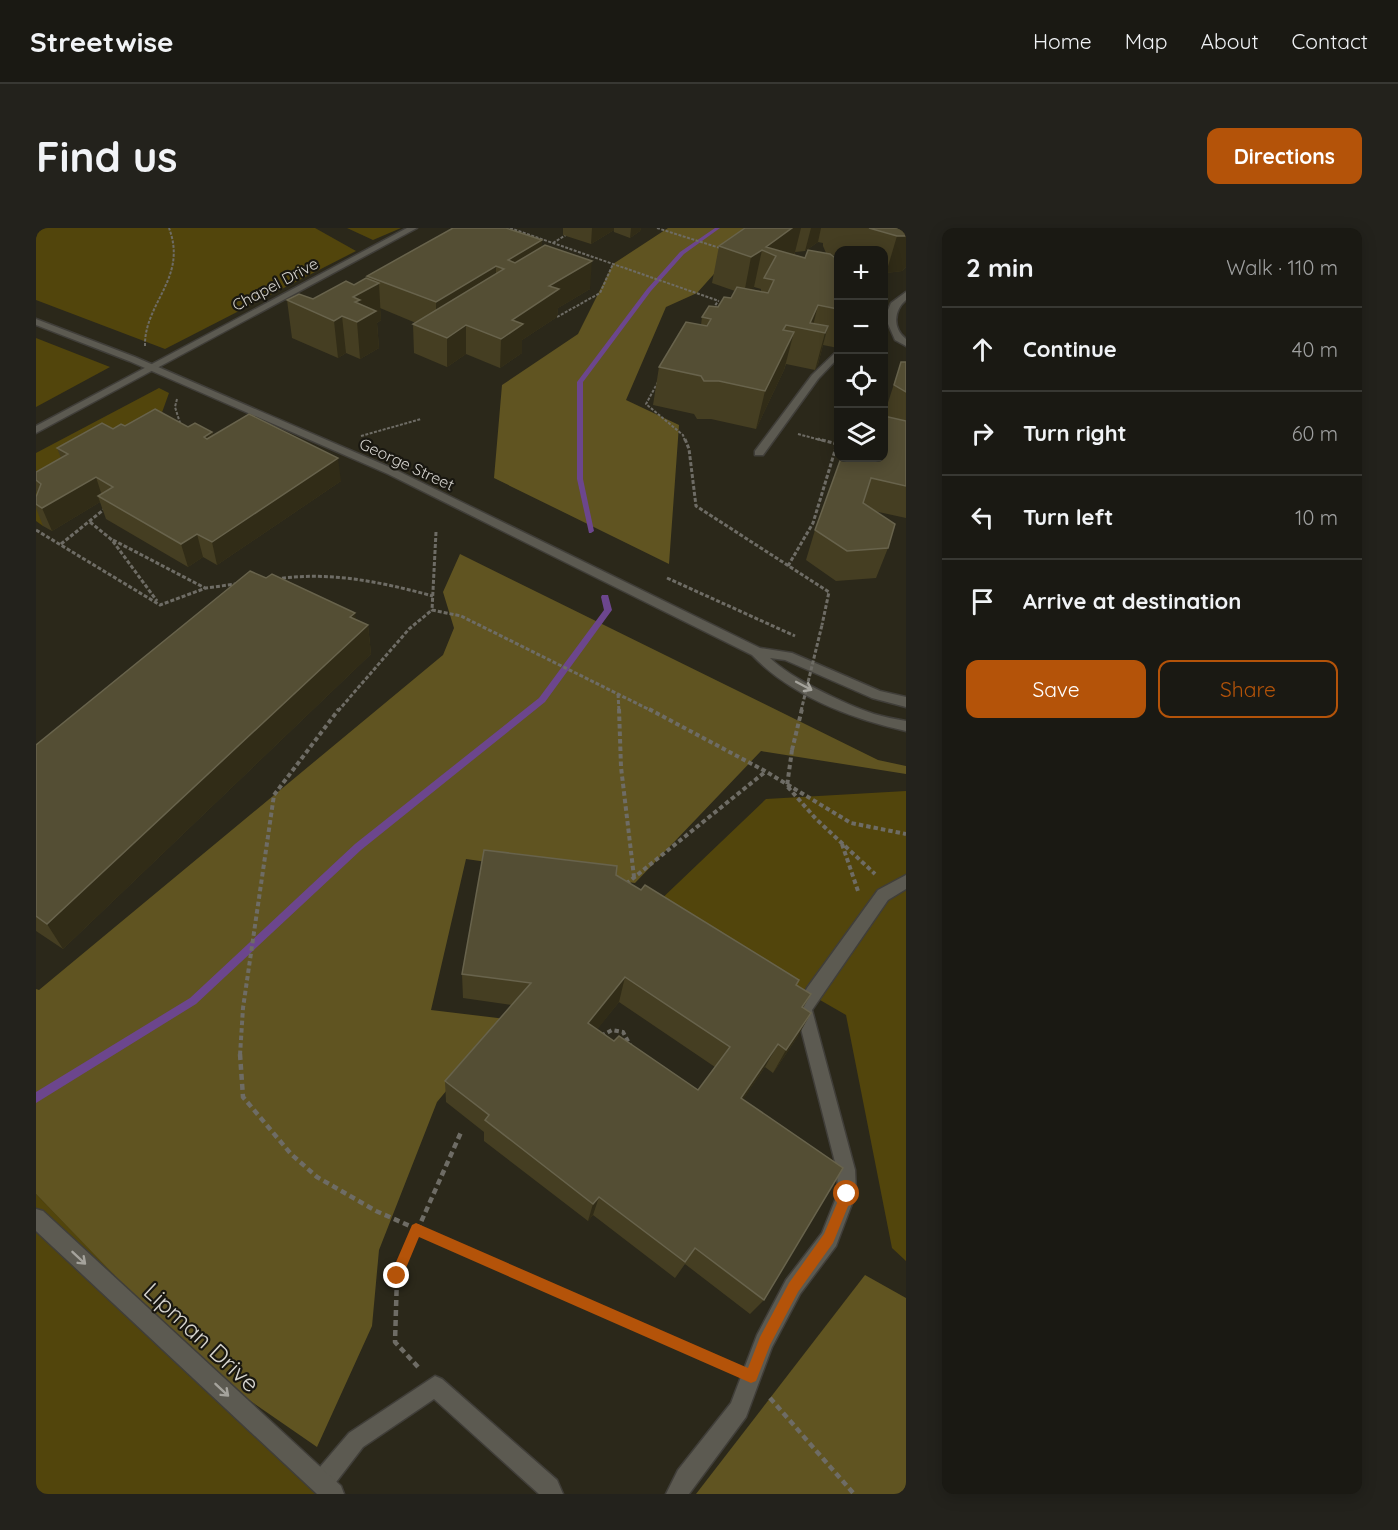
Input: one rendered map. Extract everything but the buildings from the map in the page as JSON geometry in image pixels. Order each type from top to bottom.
[{"type":"street","name":"Chapel Drive","points":[[36,430],[413,228]]},
{"type":"street","points":[[898,340],[890,317],[894,305],[906,295]]},
{"type":"street","name":"George Street","points":[[36,322],[392,472],[757,652],[787,656],[878,695],[906,702]]},
{"type":"street","points":[[759,453],[815,377],[837,354]]},
{"type":"street","name":"George Street","points":[[757,652],[774,670],[819,695],[870,718],[906,726]]},
{"type":"street","points":[[677,1494],[686,1478],[739,1410],[764,1342],[794,1287],[829,1239],[847,1194],[846,1170],[804,1009],[866,917],[883,895],[899,885]]},
{"type":"street","name":"Lipman Drive","points":[[36,1218],[328,1488]]},
{"type":"street","points":[[328,1488],[356,1440],[435,1386],[549,1488],[552,1494]]},
{"type":"path","points":[[145,348],[144,334],[166,287],[175,254],[175,239],[169,228]]},
{"type":"path","points":[[510,228],[726,304]]},
{"type":"path","points":[[553,243],[577,228]]},
{"type":"path","points":[[657,228],[725,250]]},
{"type":"path","points":[[557,317],[600,293],[613,264]]},
{"type":"path","points":[[712,311],[718,301]]},
{"type":"path","points":[[661,378],[646,404],[683,435],[689,448],[696,506],[829,592],[792,750],[787,786]]},
{"type":"path","points":[[179,393],[174,407],[180,423]]},
{"type":"path","points":[[329,446],[421,418]]},
{"type":"path","points":[[777,429],[837,444],[813,523],[788,566]]},
{"type":"path","points":[[61,544],[110,504]]},
{"type":"path","points":[[90,522],[112,540],[206,588]]},
{"type":"path","points":[[36,530],[160,605]]},
{"type":"path","points":[[436,532],[432,610],[410,629],[342,706],[274,795],[265,848],[258,918],[243,1008],[240,1053],[243,1096],[291,1154],[317,1177],[376,1211],[751,1377],[854,1494]]},
{"type":"path","points":[[112,540],[160,605]]},
{"type":"path","points":[[268,580],[292,575],[323,576],[388,583],[433,596]]},
{"type":"path","points":[[667,578],[797,636]]},
{"type":"path","points":[[160,605],[206,588],[246,583]]},
{"type":"path","points":[[432,610],[461,616],[618,694],[765,771],[851,823],[906,834]]},
{"type":"path","points":[[808,641],[819,646]]},
{"type":"path","points":[[618,694],[621,767],[634,878]]},
{"type":"path","points":[[631,891],[622,887],[765,771]]},
{"type":"path","points":[[787,786],[842,843],[899,885]]},
{"type":"path","points":[[842,843],[866,917]]},
{"type":"path","points":[[601,1036],[612,1030],[623,1032],[635,1055]]},
{"type":"path","points":[[435,1386],[395,1342],[397,1276],[462,1130]]},
{"type":"shaded area","points":[[36,228],[906,228],[906,1494],[36,1494]]},
{"type":"shaded area","points":[[36,228],[315,228],[356,251],[165,349],[36,300]]},
{"type":"shaded area","points":[[347,228],[401,228],[373,240]]},
{"type":"shaded area","points":[[668,228],[755,228],[697,293],[666,307],[626,400],[679,425],[669,564],[494,478],[502,385],[578,334],[613,264]]},
{"type":"shaded area","points":[[36,338],[110,367],[36,407]]},
{"type":"shaded area","points":[[159,388],[169,393],[160,418],[50,507],[43,526],[36,521],[36,453]]},
{"type":"shaded area","points":[[460,554],[878,760],[906,766],[906,774],[761,751],[635,883],[466,859],[431,1010],[506,1019],[437,1102],[379,1250],[372,1326],[317,1447],[207,1371],[36,1194],[36,989],[39,990],[443,655],[454,628],[443,592]]},
{"type":"shaded area","points":[[906,791],[906,1261],[892,1248],[846,1015],[655,905],[766,799]]},
{"type":"shaded area","points":[[36,1194],[328,1494],[36,1494]]},
{"type":"shaded area","points":[[865,1275],[906,1298],[906,1494],[696,1494]]},
{"type":"waterway","points":[[591,531],[580,479],[580,382],[649,290],[682,253],[718,228]]},
{"type":"waterway","points":[[36,1098],[193,1001],[358,847],[542,700],[608,610],[605,597]]},
{"type":"route","points":[[397,1276],[416,1229],[751,1377],[764,1342],[794,1287],[829,1239],[847,1194]]}]
